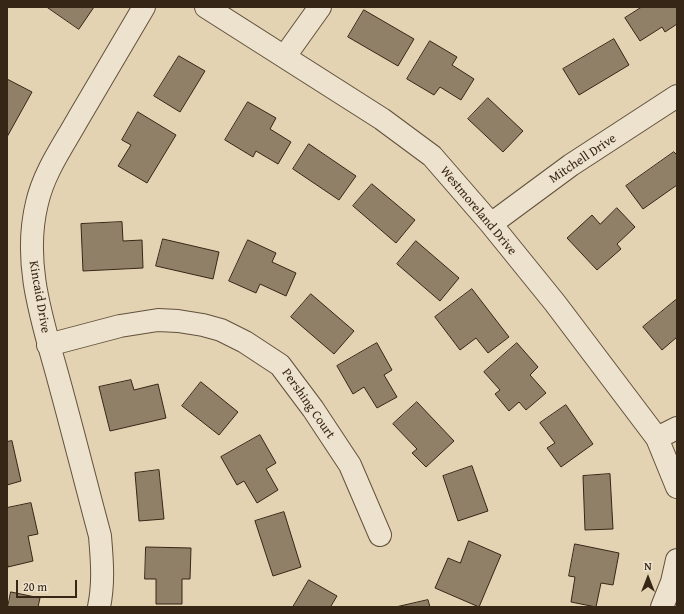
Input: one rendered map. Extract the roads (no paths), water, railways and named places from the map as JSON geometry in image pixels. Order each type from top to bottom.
[{"type":"street","name":"Kincaid Drive","points":[[99,607],[102,593],[100,536],[59,380],[48,345],[33,279],[31,248],[32,231],[37,203],[50,167],[144,7]]},
{"type":"street","name":"Westmoreland Drive","points":[[206,7],[382,119],[432,156],[491,224],[555,303],[657,438],[677,487]]},
{"type":"street","points":[[284,56],[320,7]]},
{"type":"street","name":"Mitchell Drive","points":[[491,224],[571,165],[677,96]]},
{"type":"street","name":"Pershing Court","points":[[48,345],[120,326],[158,320],[178,321],[203,325],[221,330],[245,342],[280,365],[313,409],[350,465],[380,535]]},
{"type":"street","points":[[657,438],[677,428]]},
{"type":"street","points":[[662,607],[672,582],[677,560]]}]
